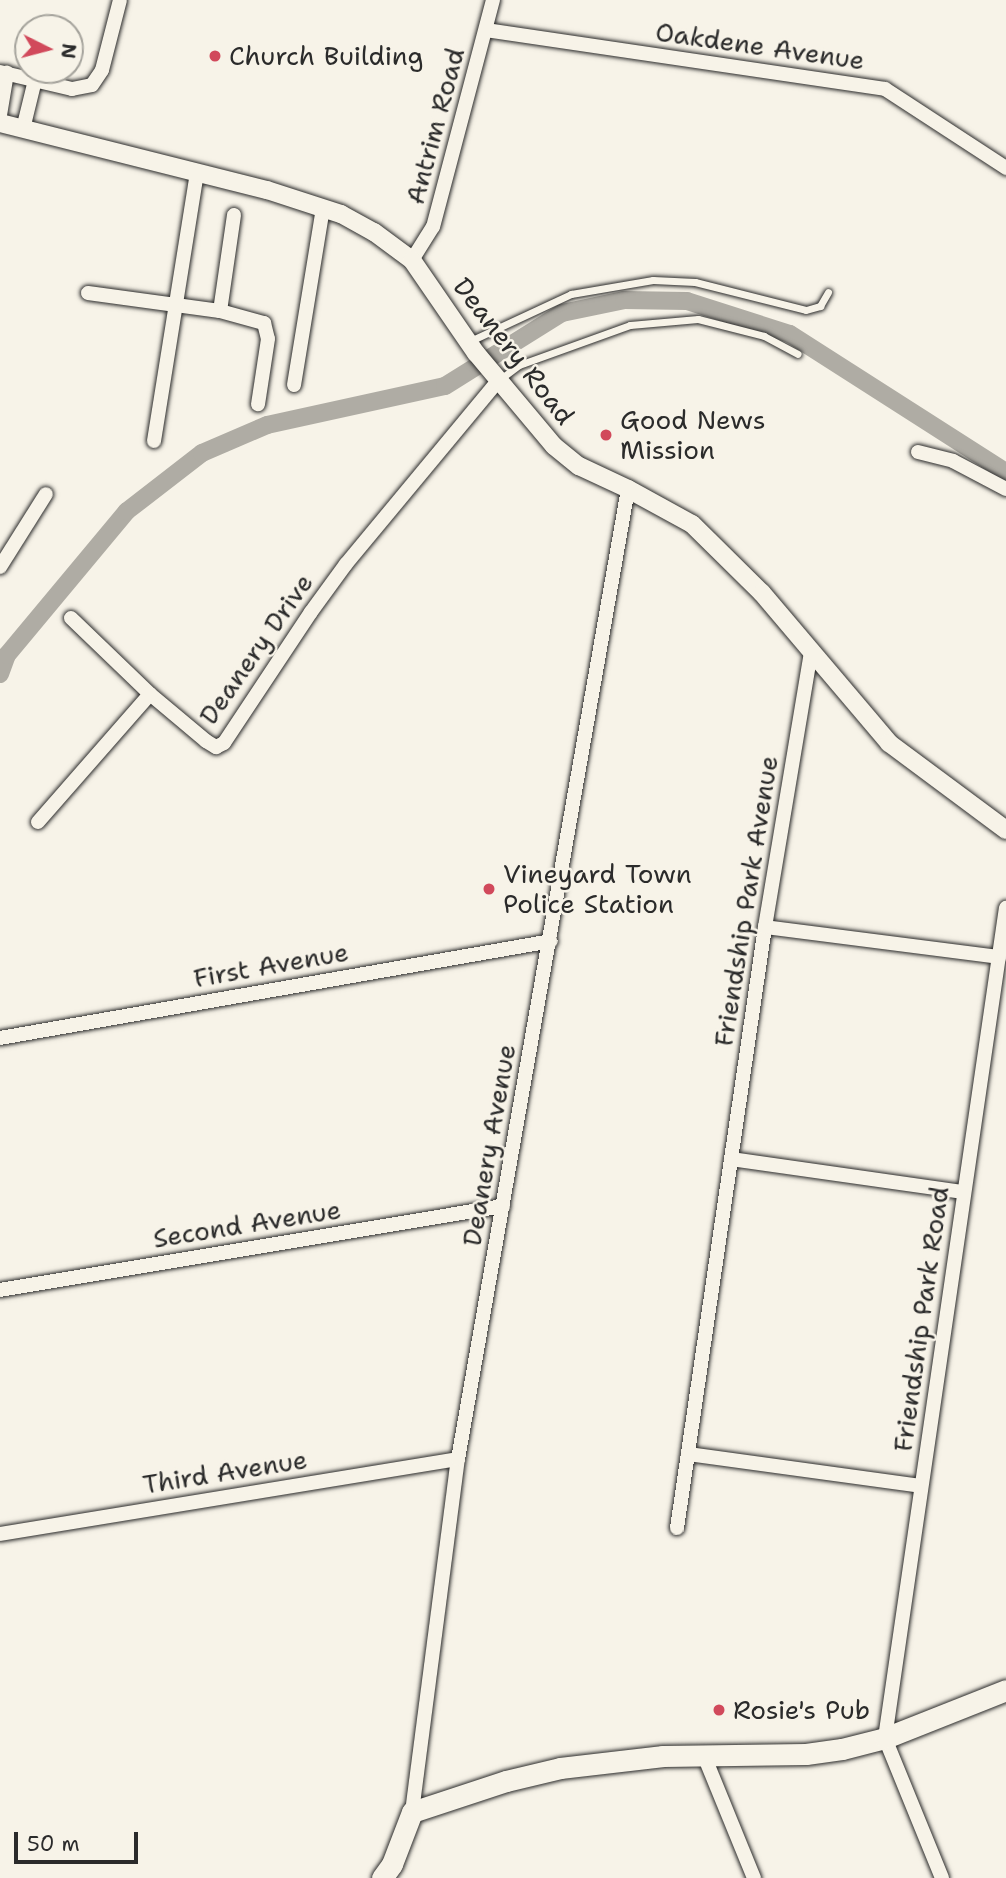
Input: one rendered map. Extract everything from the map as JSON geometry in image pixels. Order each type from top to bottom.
[{"type":"main road","points":[[391,1873],[412,1812],[506,1781],[560,1768],[663,1756],[705,1758],[806,1754],[842,1749],[885,1738],[1006,1690]]},
{"type":"street","points":[[51,84],[72,89],[92,85],[102,70],[120,0]]},
{"type":"street","name":"Antrim Road","points":[[412,260],[433,227],[493,0]]},
{"type":"street","name":"Oakdene Avenue","points":[[486,30],[885,89],[1005,163]]},
{"type":"street","points":[[0,115],[4,73]]},
{"type":"street","points":[[23,129],[34,84]]},
{"type":"street","name":"Deanery Road","points":[[0,123],[197,172],[323,208],[374,232],[412,260],[498,381],[554,446],[570,460],[692,524],[762,593],[889,743],[1006,830]]},
{"type":"street","points":[[154,441],[197,172]]},
{"type":"street","points":[[294,385],[323,208]]},
{"type":"street","points":[[220,311],[234,215]]},
{"type":"street","points":[[89,293],[257,318],[268,330],[258,404]]},
{"type":"street","name":"Deanery Drive","points":[[150,694],[206,741],[216,747],[224,743],[339,574],[498,381]]},
{"type":"street","points":[[918,452],[953,461],[1006,488]]},
{"type":"street","name":"Deanery Avenue","points":[[412,1812],[458,1459],[628,489]]},
{"type":"street","points":[[0,568],[46,494]]},
{"type":"street","points":[[38,822],[150,694],[71,618]]},
{"type":"street","name":"Friendship Park Avenue","points":[[677,1528],[765,927],[811,651]]},
{"type":"street","name":"Friendship Park Road","points":[[885,1738],[1006,908]]},
{"type":"street","points":[[765,927],[999,957]]},
{"type":"street","name":"First Avenue","points":[[0,1038],[551,940]]},
{"type":"street","points":[[731,1159],[964,1192]]},
{"type":"street","name":"Second Avenue","points":[[0,1290],[503,1206]]},
{"type":"street","points":[[688,1454],[921,1486]]},
{"type":"street","name":"Third Avenue","points":[[0,1534],[458,1459]]},
{"type":"street","points":[[885,1738],[942,1878]]},
{"type":"street","points":[[705,1758],[754,1878]]},
{"type":"lane","points":[[476,352],[571,294],[653,280],[695,282],[806,310],[820,306],[828,292]]},
{"type":"lane","points":[[498,381],[519,365],[631,325],[698,319],[764,336],[798,354]]},
{"type":"waterway","points":[[0,674],[7,655],[127,511],[202,453],[267,425],[445,386],[562,313],[624,300],[687,301],[790,334],[1006,472]]},
{"type":"place","name":"Church Building","points":[[215,56]]},
{"type":"place","name":"Good News Mission","points":[[606,435]]},
{"type":"place","name":"Vineyard Town Police Station","points":[[489,889]]},
{"type":"place","name":"Rosie's Pub","points":[[719,1710]]}]
